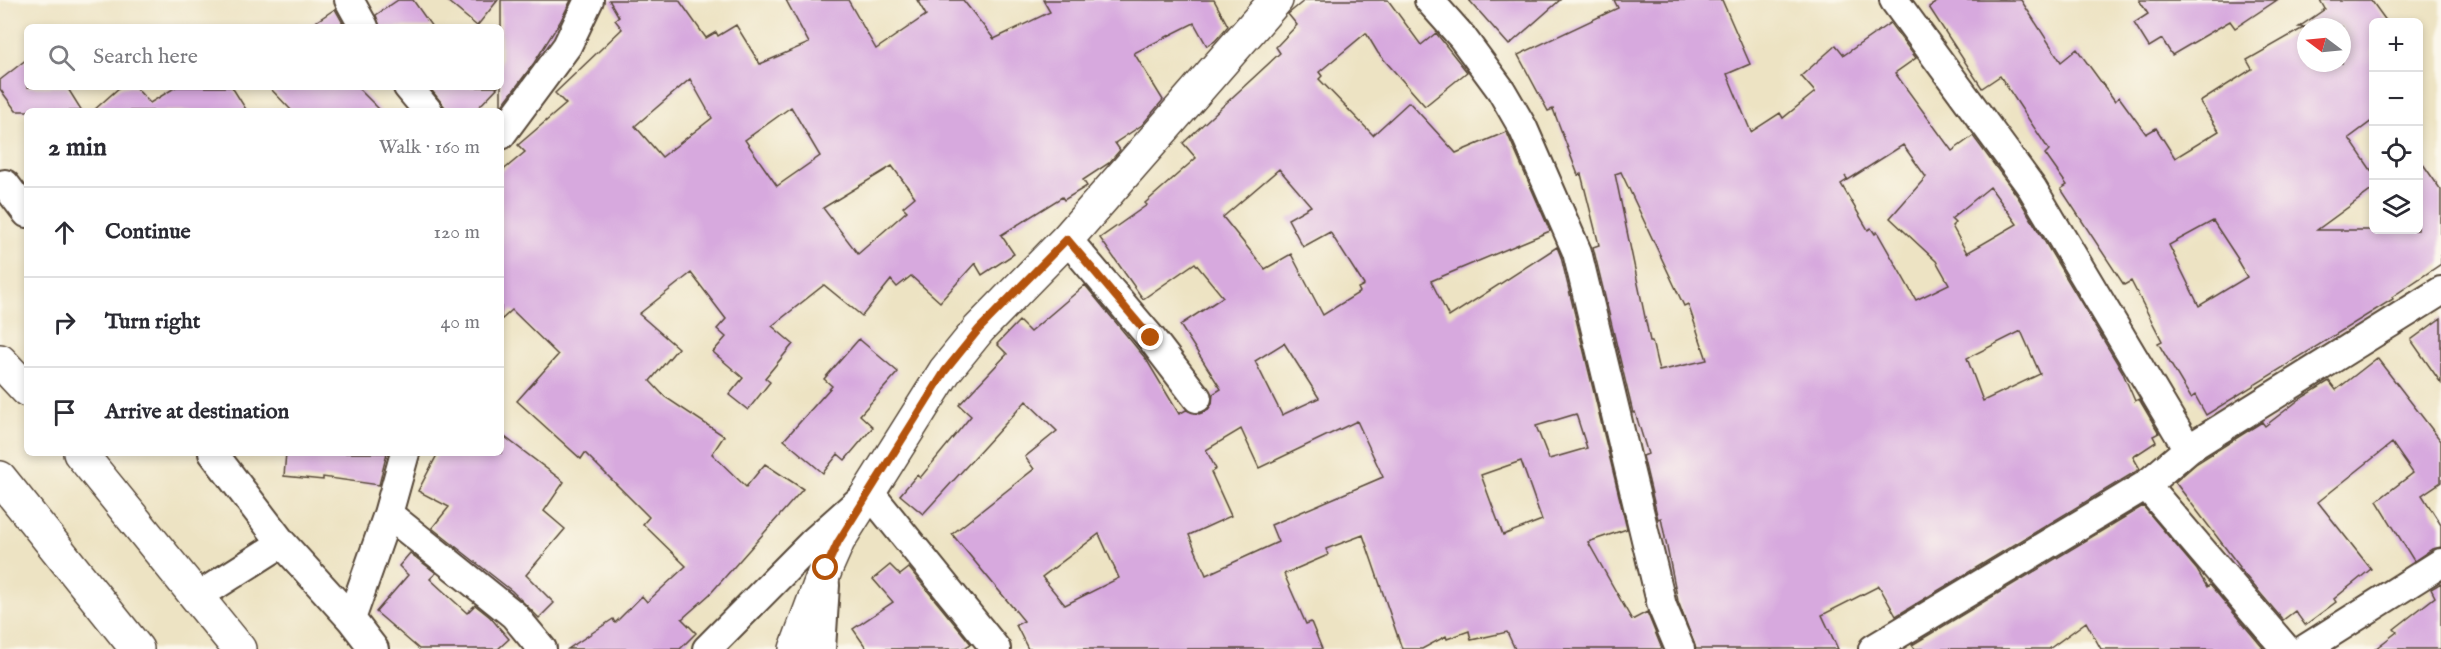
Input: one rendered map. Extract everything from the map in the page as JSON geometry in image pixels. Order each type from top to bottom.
[{"type":"main road","points":[[796,649],[838,542],[945,371],[979,329],[1067,239],[1276,0]]},
{"type":"main road","points":[[0,361],[24,387]]},
{"type":"main road","points":[[82,456],[239,649]]},
{"type":"main road","points":[[0,478],[137,649]]},
{"type":"street","points":[[349,0],[362,24]]},
{"type":"street","points":[[504,131],[567,46],[589,0]]},
{"type":"street","points":[[1429,0],[1462,37],[1501,90],[1523,128],[1577,252],[1662,606],[1680,649]]},
{"type":"street","points":[[1895,0],[2032,188],[2187,449]]},
{"type":"street","points":[[410,90],[426,108]]},
{"type":"street","points":[[5,184],[24,209]]},
{"type":"street","points":[[1067,239],[1151,338],[1197,398]]},
{"type":"street","points":[[1873,649],[2146,485],[2187,449],[2441,291]]},
{"type":"street","points":[[215,456],[282,543],[351,619],[374,649]]},
{"type":"street","points":[[351,619],[388,514],[404,456]]},
{"type":"street","points":[[2146,485],[2286,649]]},
{"type":"street","points":[[707,649],[812,543],[869,492],[996,649]]},
{"type":"street","points":[[388,514],[514,615],[542,649]]},
{"type":"street","points":[[197,597],[282,543]]},
{"type":"street","points":[[2305,649],[2441,563]]},
{"type":"street","points":[[821,649],[826,568]]},
{"type":"building","points":[[398,0],[413,0],[430,24],[379,24],[376,15]]},
{"type":"building","points":[[446,0],[498,0],[479,24],[475,24]]},
{"type":"building","points":[[501,0],[571,0],[534,63],[501,107],[501,90],[504,90],[504,24],[501,24]]},
{"type":"building","points":[[609,0],[679,0],[706,38],[716,32],[718,36],[736,25],[760,64],[809,43],[786,0],[848,0],[876,49],[926,15],[917,0],[963,0],[994,39],[1050,12],[1043,0],[1214,0],[1228,26],[1215,41],[1207,46],[1194,23],[1134,53],[1163,100],[1142,125],[1115,143],[1120,150],[1109,163],[1083,180],[1087,186],[1064,200],[1062,197],[1001,235],[1014,254],[982,275],[975,263],[940,302],[911,276],[897,287],[891,280],[862,316],[824,285],[772,326],[793,344],[765,378],[770,382],[748,410],[729,395],[743,378],[713,352],[726,337],[717,329],[726,319],[691,273],[639,314],[678,348],[650,381],[665,397],[724,436],[712,454],[746,487],[765,464],[803,489],[710,594],[682,619],[696,633],[680,649],[568,649],[613,619],[615,623],[642,596],[647,602],[686,566],[643,524],[649,517],[585,453],[581,459],[517,401],[558,355],[512,310],[504,317],[504,170],[525,152],[518,145],[566,104],[555,93],[622,29],[615,20],[619,17]],"holes":[[[690,79],[712,118],[662,157],[635,126]],[[791,107],[820,156],[777,186],[745,140]],[[892,166],[915,197],[903,207],[907,211],[858,254],[823,208]]]},
{"type":"building","points":[[1305,0],[1388,0],[1421,45],[1436,33],[1467,72],[1425,106],[1378,53],[1366,33],[1319,72],[1322,76],[1319,79],[1373,135],[1409,102],[1456,153],[1506,132],[1508,135],[1550,231],[1431,281],[1449,317],[1557,247],[1627,529],[1588,542],[1632,620],[1647,612],[1662,649],[1515,649],[1507,632],[1471,640],[1469,631],[1447,639],[1446,636],[1422,649],[1402,649],[1363,535],[1326,549],[1328,555],[1284,574],[1306,624],[1311,622],[1322,649],[1028,649],[1016,625],[1024,621],[952,534],[1034,469],[1025,457],[1057,431],[1026,401],[923,514],[900,495],[917,475],[920,478],[971,416],[959,405],[1007,354],[997,344],[1019,321],[1030,332],[1085,285],[1146,359],[1179,414],[1186,410],[1199,414],[1207,411],[1212,404],[1213,394],[1221,389],[1180,325],[1223,297],[1195,263],[1143,299],[1100,238],[1147,205],[1145,203],[1196,158],[1183,143],[1280,53],[1276,47],[1297,25],[1288,14]],"holes":[[[1279,169],[1311,206],[1288,219],[1303,247],[1330,232],[1364,285],[1358,288],[1360,292],[1323,315],[1291,254],[1265,269],[1223,217]],[[1284,343],[1319,398],[1282,415],[1255,361]],[[1576,414],[1587,448],[1549,459],[1536,426]],[[1357,421],[1383,477],[1271,525],[1278,542],[1206,575],[1189,535],[1231,516],[1211,472],[1216,469],[1206,450],[1241,429],[1259,468]],[[1521,461],[1542,520],[1503,535],[1481,475]],[[1099,534],[1119,578],[1065,605],[1042,577]]]},
{"type":"building","points":[[1469,0],[1560,0],[1509,45]]},
{"type":"building","points":[[1614,0],[1722,0],[1750,64],[1727,74],[1751,132],[1780,113],[1783,118],[1815,92],[1801,76],[1836,45],[1844,55],[1890,23],[1916,58],[1895,73],[1952,151],[1973,136],[2018,197],[2122,371],[2135,401],[2139,399],[2159,433],[2153,436],[2156,442],[2133,457],[2140,469],[1896,616],[1879,586],[1822,615],[1838,649],[1696,649],[1678,601],[1661,518],[1658,519],[1643,456],[1648,454],[1635,412],[1633,413],[1593,247],[1599,245],[1581,174],[1578,175],[1553,109],[1548,111],[1518,55],[1618,8]],"holes":[[[1903,145],[1926,177],[1890,218],[1936,261],[1949,284],[1916,300],[1877,232],[1875,234],[1871,228],[1868,230],[1841,184],[1847,180],[1845,176],[1848,180]],[[1621,172],[1684,306],[1688,304],[1707,360],[1659,371],[1652,341],[1650,341],[1615,174]],[[1990,187],[2017,224],[1967,253],[1952,226],[1955,223],[1951,219]],[[2021,331],[2040,374],[1983,401],[1967,358]]]},
{"type":"building","points":[[1940,0],[2021,0],[2061,62],[2077,49],[2115,101],[2119,97],[2146,134],[2156,128],[2175,158],[2219,131],[2200,102],[2252,69],[2247,60],[2297,32],[2297,72],[2351,72],[2351,18],[2312,18],[2325,9],[2320,0],[2371,0],[2384,18],[2369,18],[2369,123],[2349,138],[2369,167],[2369,192],[2317,230],[2369,230],[2369,234],[2423,234],[2423,164],[2441,190],[2441,264],[2392,297],[2393,299],[2206,415],[2195,395],[2191,398],[2158,343],[2162,341],[2131,281],[2124,285],[2061,189],[2067,185],[2045,154],[2049,150],[2000,76],[1982,88],[1929,7]],"holes":[[[2213,221],[2247,277],[2199,306],[2169,245]]]},
{"type":"building","points":[[2139,0],[2277,0],[2235,28],[2230,21],[2172,55],[2162,39],[2149,47],[2134,23],[2148,14]]},
{"type":"building","points":[[335,9],[343,24],[312,24]]},
{"type":"building","points":[[24,61],[24,90],[69,90],[80,108],[24,108],[24,111],[16,111],[0,89],[0,80]]},
{"type":"building","points":[[117,90],[138,90],[150,103],[171,90],[234,90],[245,108],[96,108]]},
{"type":"building","points":[[272,90],[360,90],[378,108],[289,108]]},
{"type":"building","points":[[431,90],[495,90],[478,108],[446,108]]},
{"type":"building","points":[[2441,318],[2441,383],[2411,340]]},
{"type":"building","points":[[859,339],[898,372],[860,415],[873,427],[845,460],[838,454],[823,473],[784,440],[832,386],[824,379]]},
{"type":"building","points":[[2377,358],[2441,441],[2441,482],[2422,495],[2441,525],[2441,547],[2432,549],[2414,561],[2377,501],[2413,473],[2392,443],[2318,502],[2371,569],[2334,599],[2336,602],[2305,625],[2295,611],[2283,620],[2239,568],[2175,482],[2197,463],[2262,422],[2265,426],[2300,399],[2329,381],[2336,390]]},
{"type":"building","points":[[504,436],[564,482],[544,511],[565,529],[526,575],[554,603],[539,618],[512,591],[432,528],[449,507],[418,491],[436,456],[504,456]]},
{"type":"building","points":[[286,456],[386,456],[379,485],[323,477],[323,480],[284,476]]},
{"type":"building","points":[[2143,506],[2197,570],[2207,587],[2210,585],[2264,649],[2101,649],[2086,622],[2049,649],[1915,649],[1912,645]]},
{"type":"building","points":[[410,553],[436,573],[430,579],[467,613],[475,605],[490,617],[509,639],[498,649],[419,649],[376,612],[408,575],[399,566]]},
{"type":"building","points":[[890,565],[900,575],[909,568],[971,644],[963,649],[867,649],[853,629],[893,602],[873,579]]},
{"type":"building","points":[[2441,583],[2441,649],[2375,649],[2397,632],[2394,629],[2435,597],[2431,589]]},
{"type":"route","points":[[826,568],[838,542],[945,371],[979,329],[1067,239],[1151,338]]}]
